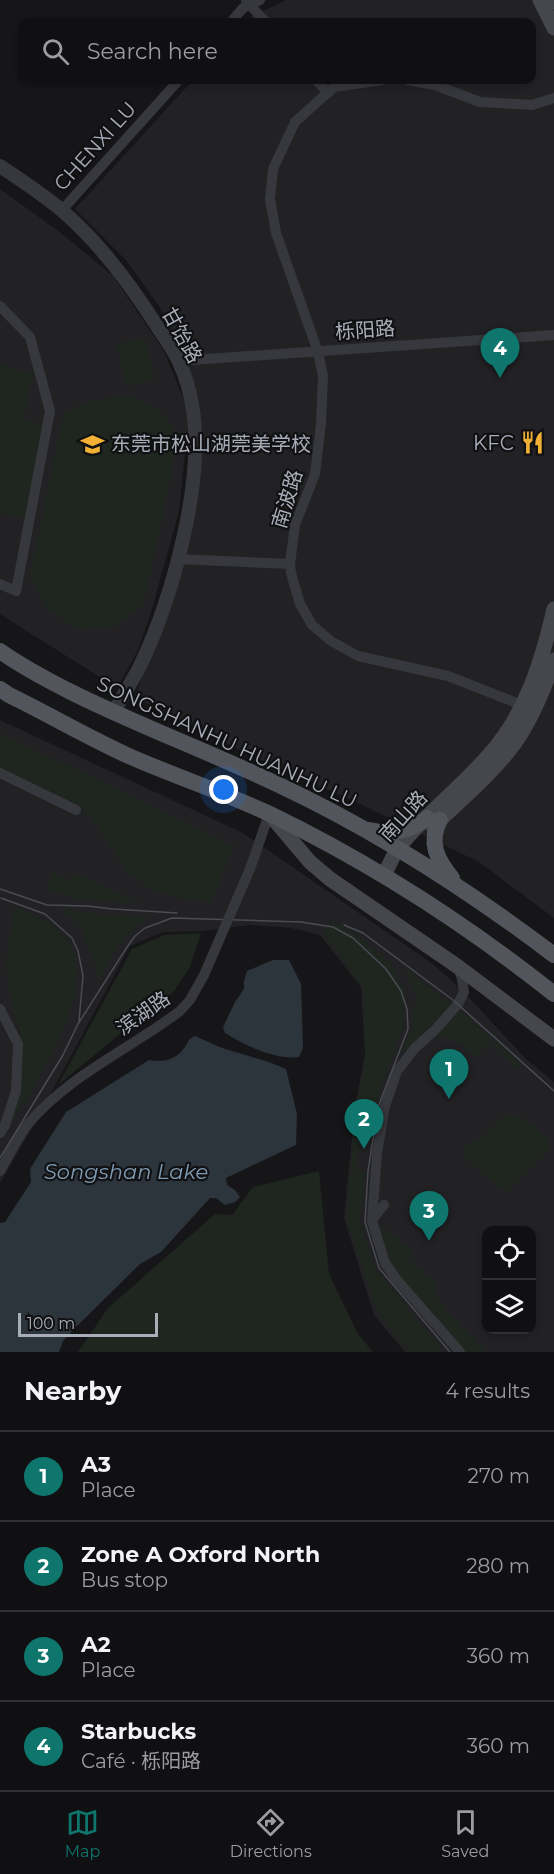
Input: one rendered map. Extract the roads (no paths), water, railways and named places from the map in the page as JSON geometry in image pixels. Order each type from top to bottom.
[{"type":"main road","points":[[540,0],[554,28]]},
{"type":"main road","name":"南山路","points":[[384,876],[402,851],[434,819],[505,735],[522,705],[543,655],[554,609]]},
{"type":"main road","name":"SONGSHANHU HUANHU LU","points":[[0,651],[25,669],[114,713],[281,786],[402,851],[460,888],[554,955]]},
{"type":"main road","name":"南山路","points":[[434,819],[498,764],[515,742],[544,687],[554,660]]},
{"type":"main road","points":[[3,693],[129,756],[269,814],[345,853],[429,903],[489,944],[554,994]]},
{"type":"main road","points":[[269,814],[320,871],[458,966],[554,1040]]},
{"type":"main road","points":[[360,828],[400,832],[434,819],[435,851],[446,871],[460,888]]},
{"type":"street","points":[[234,18],[252,2],[263,18]]},
{"type":"street","name":"CHENXI LU","points":[[62,210],[175,84]]},
{"type":"street","points":[[320,84],[328,93]]},
{"type":"street","name":"南波路","points":[[355,84],[334,87],[295,122],[273,169],[270,200],[276,233],[318,352],[323,376],[321,424],[315,474],[296,525],[290,564],[300,604],[312,625],[331,641],[358,656],[448,676],[522,705]]},
{"type":"street","points":[[429,84],[480,102],[532,105],[554,98]]},
{"type":"street","name":"甘饴路","points":[[0,166],[62,210],[86,232],[114,266],[144,307],[178,361],[192,403],[195,437],[192,488],[177,559],[157,625],[140,666],[114,713]]},
{"type":"street","points":[[0,306],[30,337],[50,411],[16,591],[0,584]]},
{"type":"street","name":"栎阳路","points":[[178,361],[554,335]]},
{"type":"street","points":[[177,559],[290,564]]},
{"type":"street","points":[[0,773],[76,810]]},
{"type":"street","name":"滨湖路","points":[[0,1171],[27,1126],[45,1105],[66,1088],[180,1011],[190,1000],[204,975],[250,869],[269,814]]},
{"type":"street","points":[[458,966],[464,992],[458,1004],[415,1048],[397,1071],[385,1106],[377,1153],[372,1221],[385,1263],[460,1352]]},
{"type":"street","points":[[0,1009],[18,1044],[16,1091],[5,1125],[0,1133]]},
{"type":"street","points":[[372,1221],[384,1205]]},
{"type":"water","points":[[273,960],[289,960],[301,984],[303,1048],[299,1057],[280,1056],[261,1051],[225,1033],[223,1027],[244,989],[247,971]]},
{"type":"water","name":"Songshan Lake","points":[[195,1036],[222,1048],[286,1069],[297,1114],[296,1145],[226,1178],[227,1185],[240,1197],[235,1202],[225,1205],[216,1198],[210,1198],[161,1252],[140,1264],[75,1328],[63,1341],[59,1352],[0,1352],[0,1223],[5,1222],[31,1182],[30,1169],[66,1112],[149,1060],[164,1061],[173,1058]]},
{"type":"tram line","points":[[0,889],[47,905],[177,913]]},
{"type":"tram line","points":[[1,898],[45,914],[72,938],[78,951],[83,976],[79,1021]]},
{"type":"tram line","points":[[0,1158],[63,1055],[78,1024],[127,947],[145,928],[172,918],[301,922],[333,927],[353,938],[386,969],[401,991],[407,1009],[408,1029],[378,1107],[368,1171],[365,1222],[379,1268],[450,1352]]},
{"type":"tram line","points":[[344,925],[363,933],[453,1000],[554,1091]]},
{"type":"place","name":"Starbucks","points":[[500,378]]},
{"type":"place","name":"KFC","points":[[532,443]]},
{"type":"place","name":"东莞市松山湖莞美学校","points":[[93,444]]},
{"type":"place","name":"A3","points":[[449,1099]]},
{"type":"place","name":"Zone A Oxford North","points":[[364,1149]]},
{"type":"place","name":"A2","points":[[429,1241]]}]
